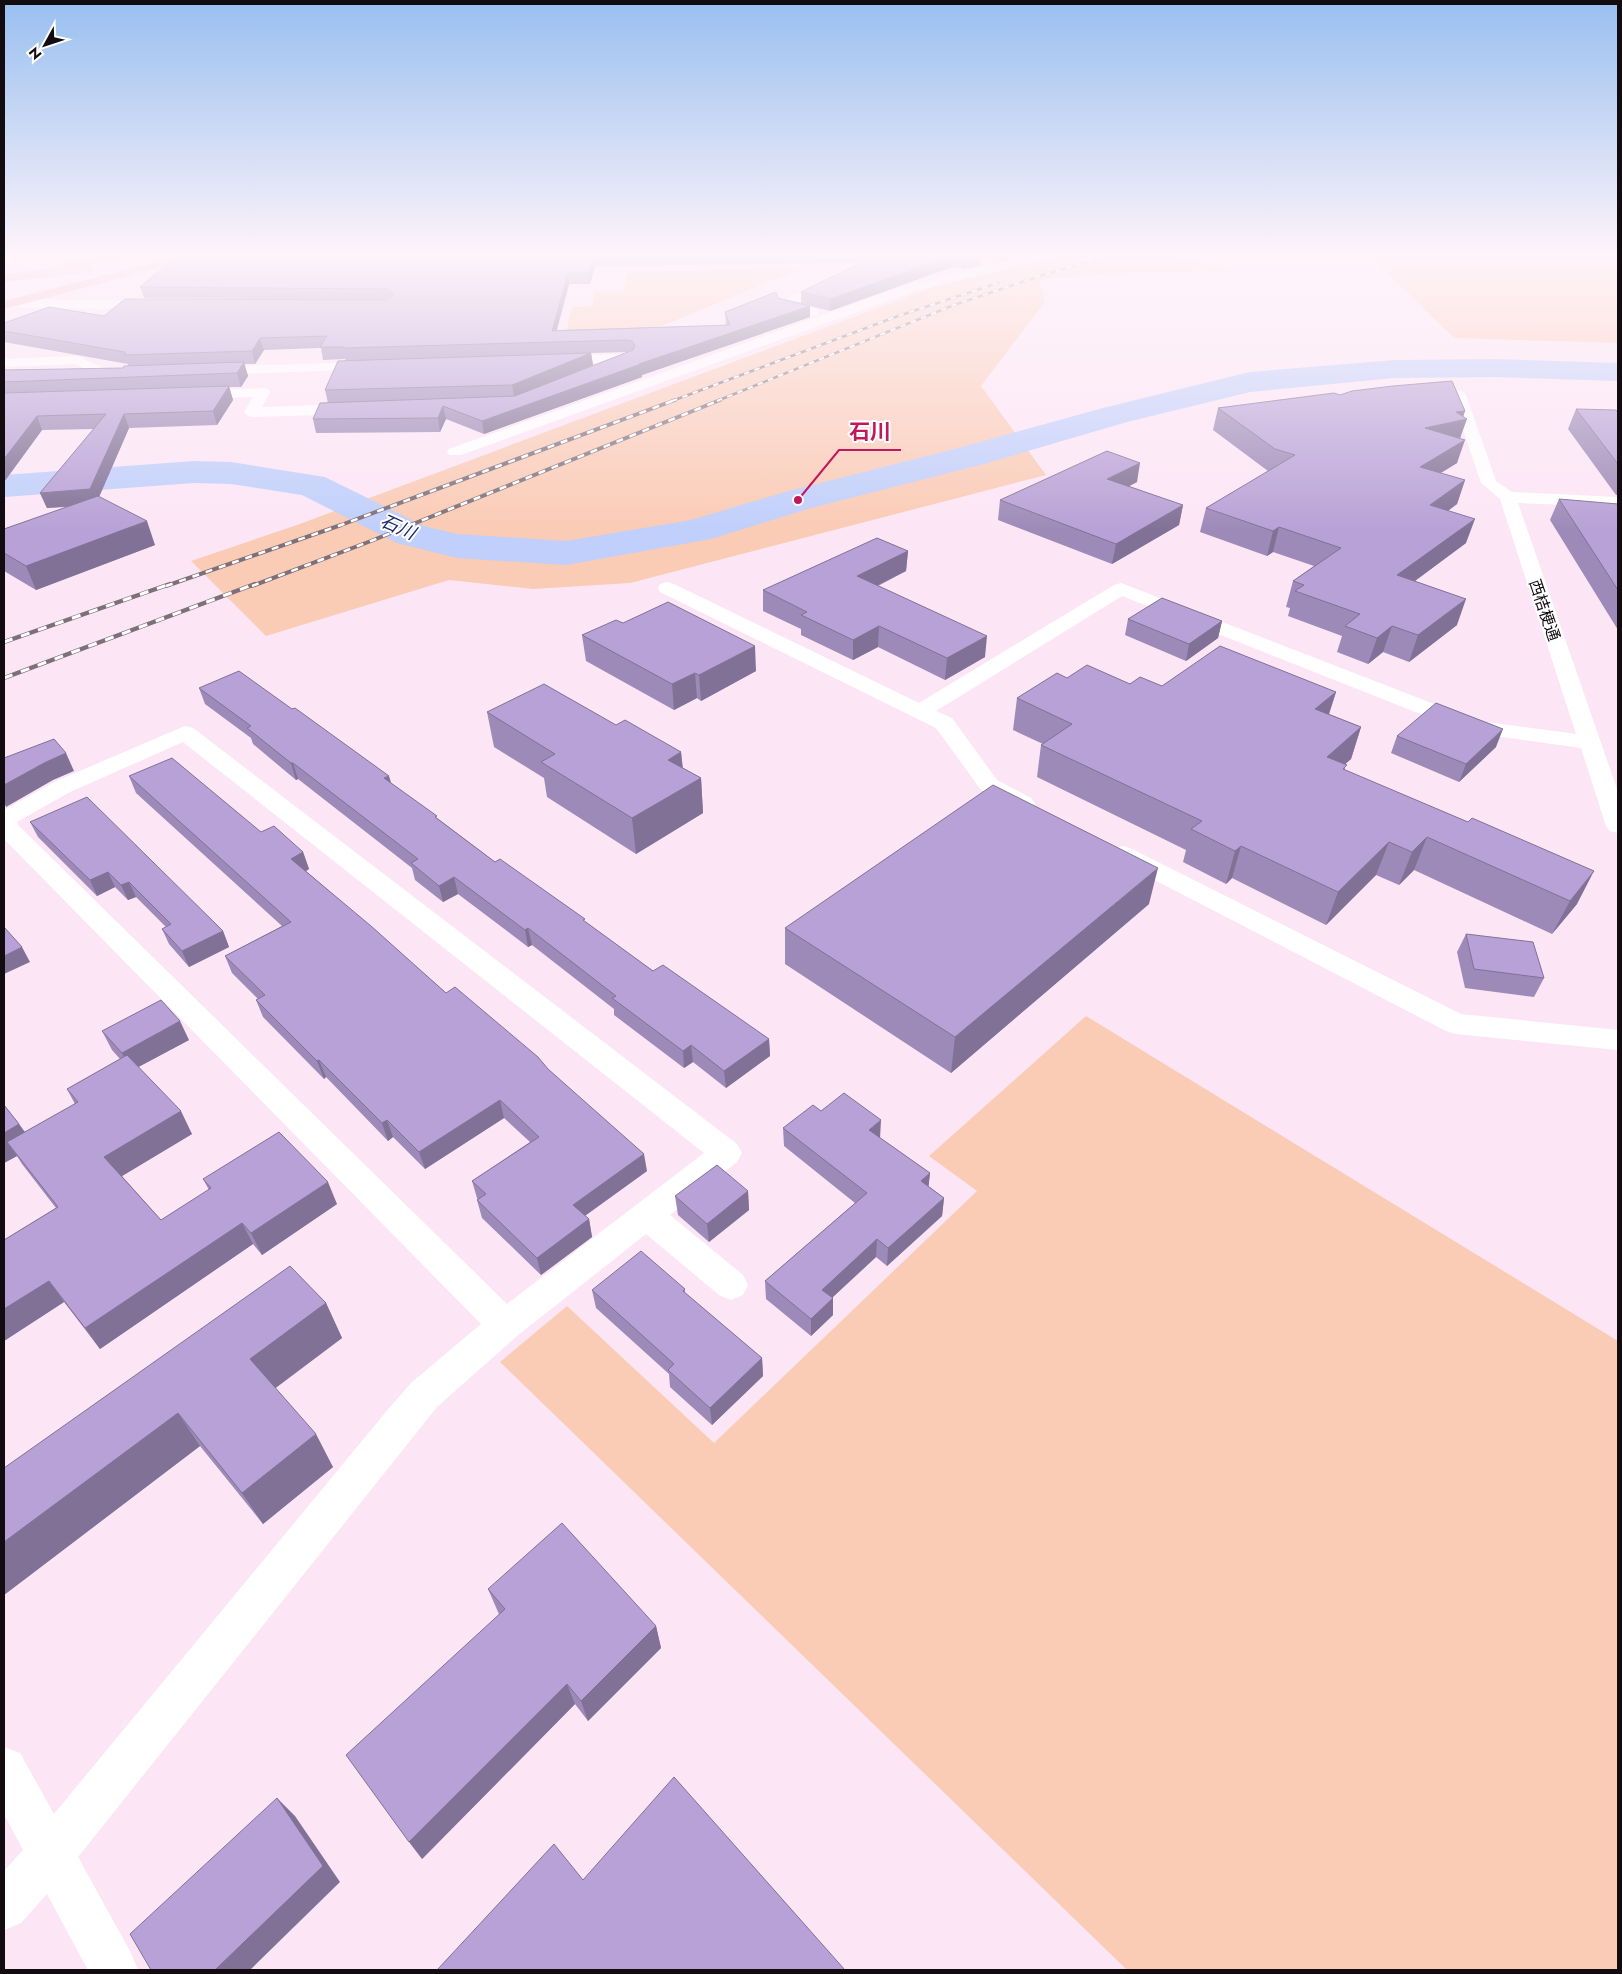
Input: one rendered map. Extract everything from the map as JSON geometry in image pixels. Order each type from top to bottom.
[{"type":"street","points":[[455,452],[747,347]]},
{"type":"street","points":[[539,361],[628,358],[588,374]]},
{"type":"street","points":[[4,363],[77,360],[106,374],[145,373]]},
{"type":"street","points":[[194,372],[382,366]]},
{"type":"street","points":[[175,395],[263,392],[252,412],[370,408]]},
{"type":"street","points":[[1408,399],[1459,395],[1489,483],[1508,497],[1618,502]]},
{"type":"street","name":"西桔梗通","points":[[1508,497],[1618,826]]},
{"type":"street","points":[[667,588],[944,723],[989,785],[1040,812]]},
{"type":"street","points":[[920,711],[1122,588],[1474,727],[1590,743]]},
{"type":"street","points":[[4,1906],[51,1854],[424,1395],[505,1325],[726,1153],[185,733],[62,787],[4,820],[8,829],[505,1325]]},
{"type":"street","points":[[1100,843],[1456,1024],[1618,1040]]},
{"type":"street","points":[[647,1215],[731,1285]]},
{"type":"street","points":[[4,1769],[114,1970]]},
{"type":"shaded area","points":[[773,347],[1011,347],[981,386],[1046,475],[630,583],[533,589],[449,580],[266,636],[191,561],[297,525]]},
{"type":"shaded area","points":[[1086,1016],[1618,1341],[1618,1970],[1127,1970],[500,1362],[567,1306],[714,1443],[977,1191],[929,1156]]},
{"type":"building","points":[[97,347],[254,347],[252,351],[125,355],[125,352]]},
{"type":"building","points":[[634,347],[689,347],[482,421],[443,406],[438,418],[313,419],[320,403],[515,396],[633,350]]},
{"type":"building","points":[[591,353],[512,385],[325,390],[338,361]]},
{"type":"building","points":[[244,362],[237,373],[4,382],[4,370],[123,368],[124,366]]},
{"type":"building","points":[[1452,381],[1465,411],[1456,412],[1467,419],[1425,428],[1465,440],[1420,467],[1465,480],[1430,505],[1475,519],[1397,575],[1466,599],[1418,635],[1392,626],[1377,638],[1345,626],[1360,614],[1295,591],[1304,585],[1293,581],[1341,548],[1279,527],[1273,531],[1206,508],[1295,455],[1275,449],[1218,408],[1334,393],[1340,395],[1352,391],[1393,386]]},
{"type":"building","points":[[229,386],[213,411],[124,414],[90,489],[40,493],[106,414],[37,416],[4,459],[4,393]]},
{"type":"building","points":[[1576,409],[1616,410],[1618,413],[1618,464]]},
{"type":"building","points":[[1107,451],[1140,463],[1107,479],[1183,505],[1116,544],[1000,500]]},
{"type":"building","points":[[98,496],[147,521],[26,566],[4,553],[4,529]]},
{"type":"building","points":[[1559,499],[1618,504],[1618,590]]},
{"type":"building","points":[[877,538],[908,551],[857,576],[987,636],[947,658],[879,626],[853,640],[801,615],[807,612],[763,590]]},
{"type":"building","points":[[1162,598],[1222,621],[1189,644],[1128,619]]},
{"type":"building","points":[[668,602],[755,646],[699,675],[695,673],[672,684],[582,635],[616,620],[623,623]]},
{"type":"building","points":[[1220,646],[1336,692],[1315,709],[1361,727],[1327,757],[1347,765],[1343,769],[1468,822],[1472,818],[1594,871],[1570,901],[1427,837],[1412,852],[1389,842],[1338,892],[1241,846],[1235,851],[1191,829],[1202,821],[1041,745],[1072,724],[1017,698],[1057,673],[1067,678],[1087,665],[1130,684],[1140,677],[1162,686]]},
{"type":"building","points":[[239,671],[292,709],[295,708],[389,776],[384,778],[437,816],[435,817],[495,862],[500,859],[585,919],[583,920],[653,971],[663,965],[769,1039],[724,1071],[691,1045],[683,1051],[612,998],[616,996],[528,928],[525,930],[454,877],[439,886],[411,863],[418,859],[291,763],[247,728],[251,726],[199,688]]},
{"type":"building","points":[[544,684],[616,725],[625,720],[681,752],[668,760],[701,778],[632,818],[541,762],[555,754],[487,712]]},
{"type":"building","points":[[1436,703],[1503,729],[1466,764],[1397,736]]},
{"type":"building","points":[[54,739],[66,753],[4,785],[4,758]]},
{"type":"building","points":[[172,758],[261,832],[274,826],[303,852],[291,859],[371,926],[446,993],[455,987],[538,1057],[548,1069],[644,1154],[573,1205],[589,1219],[537,1258],[477,1200],[486,1194],[472,1181],[539,1137],[500,1100],[419,1152],[387,1120],[382,1123],[256,1000],[265,995],[225,956],[291,922],[129,776]]},
{"type":"building","points":[[993,785],[1158,868],[955,1037],[785,928]]},
{"type":"building","points":[[87,797],[223,931],[182,951],[162,929],[171,924],[129,882],[121,885],[108,872],[90,880],[30,822]]},
{"type":"building","points":[[4,927],[22,947],[4,956]]},
{"type":"building","points":[[1466,934],[1533,942],[1544,978],[1474,969]]},
{"type":"building","points":[[161,1000],[180,1021],[122,1053],[102,1031]]},
{"type":"building","points":[[127,1055],[181,1111],[104,1157],[161,1220],[211,1188],[203,1179],[279,1132],[328,1182],[251,1233],[242,1223],[85,1328],[49,1281],[4,1309],[4,1240],[58,1207],[7,1142],[78,1102],[67,1089]]},
{"type":"building","points":[[844,1093],[881,1120],[869,1130],[930,1173],[921,1181],[944,1198],[888,1248],[877,1239],[822,1290],[833,1298],[811,1319],[765,1281],[867,1193],[783,1128],[813,1105],[821,1111]]},
{"type":"building","points":[[4,1105],[19,1124],[4,1133]]},
{"type":"building","points":[[717,1165],[748,1191],[707,1224],[675,1196]]},
{"type":"building","points":[[641,1251],[685,1289],[683,1291],[762,1358],[710,1408],[668,1370],[674,1364],[592,1290]]},
{"type":"building","points":[[290,1266],[326,1303],[250,1359],[316,1434],[242,1493],[178,1413],[4,1542],[4,1468]]},
{"type":"building","points":[[562,1523],[656,1626],[581,1701],[567,1684],[409,1842],[346,1755],[505,1609],[488,1589]]},
{"type":"building","points":[[674,1777],[845,1970],[437,1970],[554,1844],[583,1880]]},
{"type":"building","points":[[277,1798],[323,1866],[215,1970],[151,1970],[130,1934]]},
{"type":"waterway","name":"石川","points":[[4,486],[194,472],[231,473],[312,485],[411,535],[457,546],[566,553],[697,531],[798,500],[971,456],[1115,415],[1250,382],[1395,369],[1494,368],[1618,372]]},
{"type":"railway","points":[[672,401],[815,347]]},
{"type":"railway","points":[[717,401],[850,347]]},
{"type":"railway","points":[[166,586],[341,525],[675,400]]},
{"type":"railway","points":[[252,586],[371,541],[720,400]]},
{"type":"railway","points":[[4,642],[170,584]]},
{"type":"railway","points":[[4,678],[255,584]]},
{"type":"place","name":"石川","points":[[798,500]]}]
